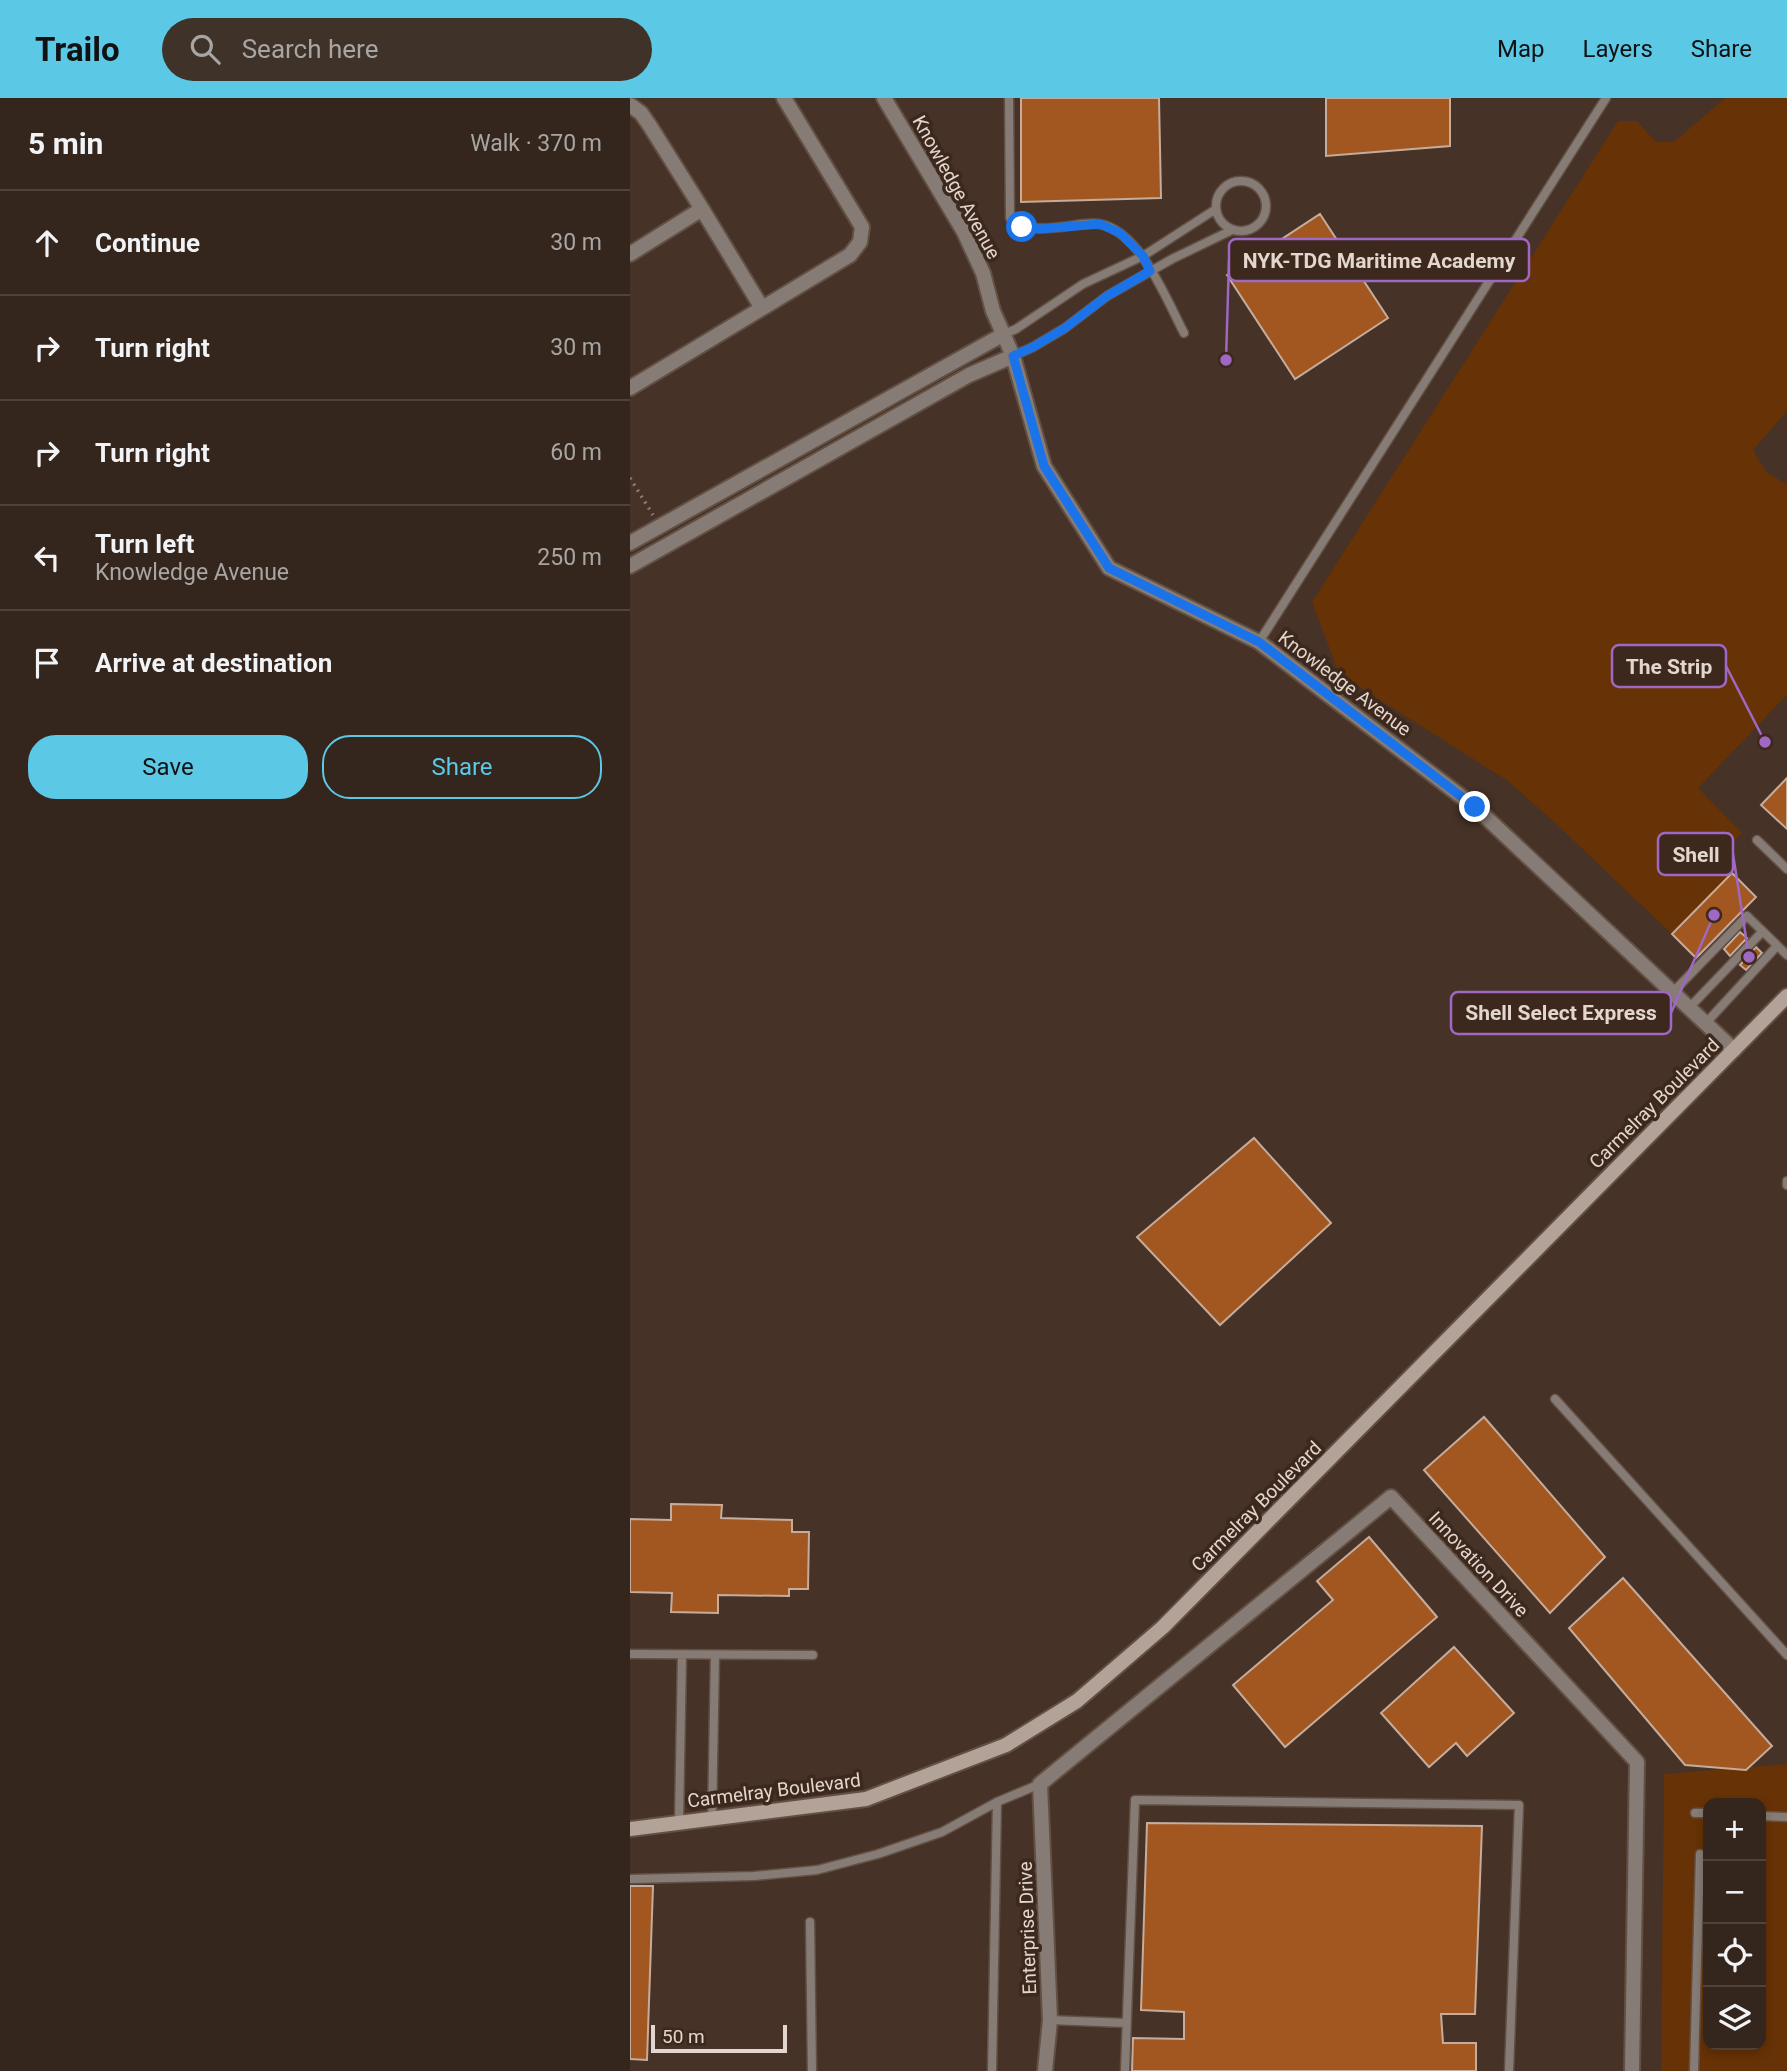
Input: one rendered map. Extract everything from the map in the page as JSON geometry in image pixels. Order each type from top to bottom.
[{"type":"street","points":[[630,388],[850,255],[860,242],[862,227],[784,98]]},
{"type":"street","name":"Knowledge Avenue","points":[[884,98],[964,232],[984,273],[993,311],[1013,356],[1044,466],[1109,568],[1259,642],[1475,807],[1734,1050]]},
{"type":"street","points":[[630,105],[641,113],[650,126],[762,307]]},
{"type":"street","points":[[630,254],[702,209]]},
{"type":"street","points":[[630,543],[1004,334]]},
{"type":"street","points":[[630,566],[969,375],[1013,356]]},
{"type":"street","name":"Carmelray Boulevard","points":[[630,1829],[866,1799],[1006,1745],[1077,1701],[1163,1627],[1787,996]]},
{"type":"street","name":"Innovation Drive","points":[[1040,1784],[1391,1497],[1637,1762],[1632,2071]]},
{"type":"street","name":"Enterprise Drive","points":[[1040,1784],[1050,2020],[1045,2071]]},
{"type":"lane","points":[[1009,98],[1010,218],[1022,227],[1040,229],[1100,224],[1120,233],[1143,256],[1184,333]]},
{"type":"lane","points":[[1259,642],[1606,98]]},
{"type":"lane","points":[[1013,356],[1065,328],[1107,296],[1150,271],[1232,230],[1249,230],[1262,219],[1266,203],[1258,188],[1251,183],[1234,182],[1220,192],[1216,209],[1221,222],[1232,230]]},
{"type":"lane","points":[[1004,334],[1016,329],[1083,284],[1143,256],[1216,209]]},
{"type":"lane","points":[[1757,840],[1787,869]]},
{"type":"lane","points":[[1672,993],[1747,916],[1787,956]]},
{"type":"lane","points":[[1688,1009],[1762,932]]},
{"type":"lane","points":[[1705,1024],[1777,946]]},
{"type":"lane","points":[[1555,1399],[1787,1656]]},
{"type":"lane","points":[[630,1654],[813,1655]]},
{"type":"lane","points":[[679,1821],[681,1655]]},
{"type":"lane","points":[[712,1819],[715,1655]]},
{"type":"lane","points":[[630,1879],[742,1876],[817,1870],[878,1854],[942,1832],[997,1802],[1040,1784]]},
{"type":"lane","points":[[1125,2071],[1135,1800],[1519,1805],[1509,2071]]},
{"type":"lane","points":[[992,2071],[997,1802]]},
{"type":"lane","points":[[1695,1813],[1703,1813]]},
{"type":"lane","points":[[1766,1816],[1787,1817]]},
{"type":"lane","points":[[1695,2071],[1700,1854]]},
{"type":"lane","points":[[810,1922],[813,2071]]},
{"type":"lane","points":[[1050,2020],[1126,2023]]},
{"type":"path","points":[[630,478],[659,526]]},
{"type":"shaded area","points":[[1725,98],[1787,98],[1787,411],[1753,450],[1766,472],[1787,484],[1787,695],[1698,788],[1742,833],[1722,853],[1737,867],[1672,934],[1508,781],[1339,674],[1312,602],[1618,121],[1637,121],[1656,142],[1674,142]]},
{"type":"shaded area","points":[[1787,1764],[1787,2071],[1661,2071],[1664,1774]]},
{"type":"building","points":[[1021,98],[1159,98],[1161,198],[1021,202]]},
{"type":"building","points":[[1326,98],[1450,98],[1450,146],[1326,156]]},
{"type":"building","points":[[1320,214],[1388,318],[1295,379],[1227,275]]},
{"type":"building","points":[[1787,778],[1787,829],[1761,805]]},
{"type":"building","points":[[1732,873],[1756,897],[1696,958],[1672,934]]},
{"type":"building","points":[[1740,932],[1747,938],[1730,956],[1724,949]]},
{"type":"building","points":[[1756,947],[1762,953],[1746,970],[1740,965]]},
{"type":"building","points":[[1254,1138],[1331,1223],[1220,1325],[1137,1237]]},
{"type":"building","points":[[1484,1417],[1605,1557],[1550,1613],[1424,1470]]},
{"type":"building","points":[[671,1504],[722,1505],[721,1518],[792,1520],[792,1532],[809,1532],[808,1589],[789,1589],[789,1596],[718,1595],[718,1613],[671,1612],[672,1593],[630,1592],[630,1519],[671,1520]]},
{"type":"building","points":[[1369,1537],[1437,1617],[1285,1747],[1233,1685],[1333,1600],[1317,1581]]},
{"type":"building","points":[[1623,1578],[1772,1746],[1746,1770],[1685,1765],[1569,1628]]},
{"type":"building","points":[[1454,1647],[1514,1713],[1467,1756],[1456,1743],[1429,1767],[1381,1713]]},
{"type":"building","points":[[1147,1823],[1482,1826],[1475,2014],[1441,2014],[1443,2043],[1476,2043],[1476,2071],[1132,2071],[1133,2038],[1184,2039],[1184,2012],[1141,2010]]},
{"type":"building","points":[[630,1886],[653,1886],[647,2060],[630,2059]]},
{"type":"place","name":"NYK-TDG Maritime Academy","points":[[1226,360]]},
{"type":"place","name":"The Strip","points":[[1765,742]]},
{"type":"place","name":"Shell Select Express","points":[[1714,915]]},
{"type":"place","name":"Shell","points":[[1749,957]]},
{"type":"route","points":[[1022,227],[1040,229],[1100,224],[1120,233],[1143,256],[1150,271],[1107,296],[1065,328],[1013,356],[1044,466],[1109,568],[1259,642],[1475,807]]}]
